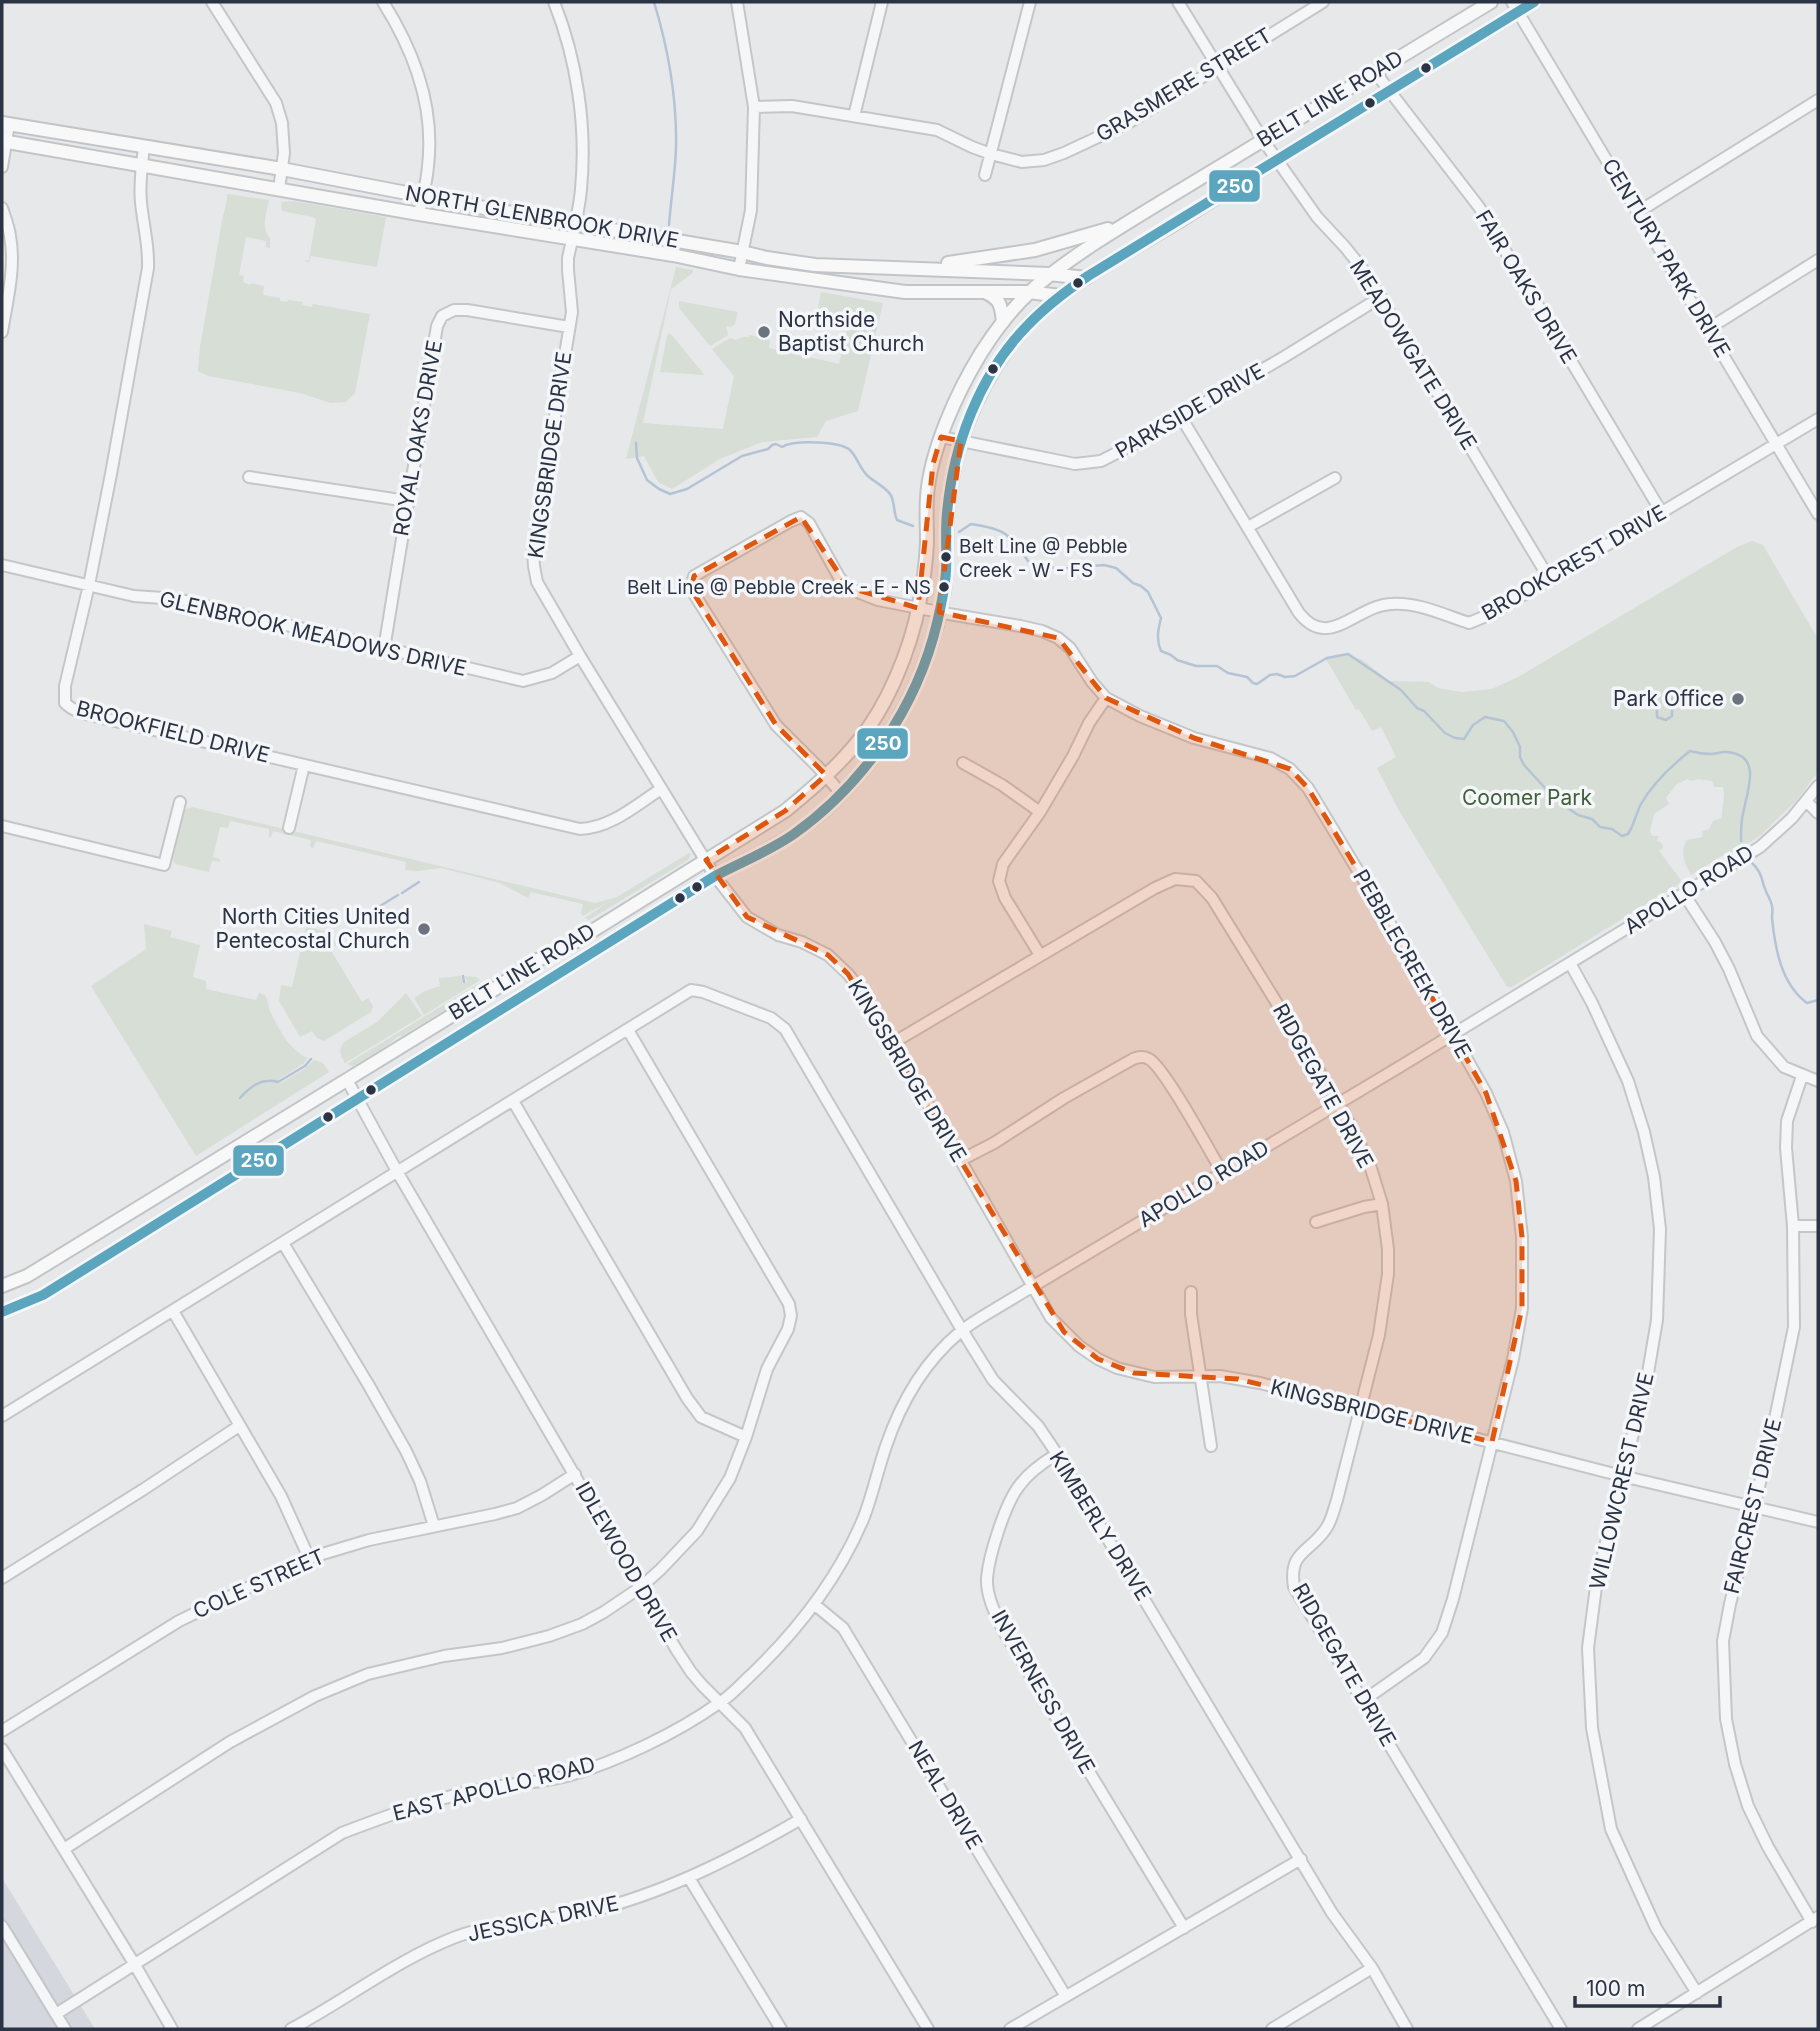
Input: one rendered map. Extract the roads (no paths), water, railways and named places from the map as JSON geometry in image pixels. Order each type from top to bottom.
[{"type":"main road","name":"BELT LINE ROAD","points":[[2,1286],[27,1276],[495,989],[536,961],[560,951],[785,811],[826,775],[859,740],[876,717],[902,659],[918,608],[927,545],[927,494],[941,437],[964,382],[982,351],[1029,292],[1049,274],[1122,226],[1491,2]]},
{"type":"main road","name":"BELT LINE ROAD","points":[[2,1312],[43,1295],[715,876],[793,834],[841,793],[874,757],[893,730],[923,667],[944,588],[947,513],[961,441],[973,410],[1007,349],[1033,320],[1086,278],[1389,91],[1515,7],[1534,2]]},
{"type":"main road","name":"NORTH GLENBROOK DRIVE","points":[[5,124],[282,169],[815,265],[1049,274],[1086,278]]},
{"type":"main road","name":"NORTH GLENBROOK DRIVE","points":[[4,141],[419,214],[673,255],[738,269],[905,292],[1029,292],[1060,296]]},
{"type":"main road","points":[[911,268],[1035,250],[1122,226]]},
{"type":"main road","points":[[985,292],[996,298],[1002,308],[1003,323]]},
{"type":"main road","points":[[495,989],[506,1007]]},
{"type":"street","points":[[212,2],[276,103],[282,123],[284,153],[279,189]]},
{"type":"street","points":[[383,2],[403,37],[425,97],[429,148],[419,214]]},
{"type":"street","name":"KINGSBRIDGE DRIVE","points":[[554,2],[565,30],[580,105],[582,187],[568,270],[572,301],[569,327],[533,551],[537,582],[715,876],[747,917],[778,935],[802,942],[828,955],[863,993],[1051,1318],[1079,1346],[1098,1359],[1125,1370],[1154,1377],[1220,1376],[1238,1379],[1622,1476],[1818,1522]]},
{"type":"street","points":[[737,2],[754,107],[751,210],[738,269]]},
{"type":"street","points":[[854,116],[883,2]]},
{"type":"street","points":[[985,175],[1030,2]]},
{"type":"street","name":"MEADOWGATE DRIVE","points":[[1178,2],[1263,140],[1317,217],[1358,263],[1381,297],[1550,580]]},
{"type":"street","name":"GRASMERE STREET","points":[[754,107],[792,106],[937,130],[991,154],[1022,162],[1044,160],[1128,123],[1323,2]]},
{"type":"street","name":"CENTURY PARK DRIVE","points":[[1515,7],[1818,514]]},
{"type":"street","name":"FAIR OAKS DRIVE","points":[[1375,72],[1479,207],[1662,513]]},
{"type":"street","points":[[1639,212],[1818,100]]},
{"type":"street","points":[[2,167],[5,124]]},
{"type":"street","name":"BROOKFIELD DRIVE","points":[[144,147],[141,204],[148,268],[89,585],[65,686],[65,703],[71,709],[97,717],[580,829],[598,827],[613,820],[661,789]]},
{"type":"street","points":[[2,208],[10,235],[12,264],[2,332]]},
{"type":"street","points":[[1708,329],[1818,260]]},
{"type":"street","name":"PARKSIDE DRIVE","points":[[941,437],[1075,464],[1101,461],[1181,417],[1381,297]]},
{"type":"street","name":"ROYAL OAKS DRIVE","points":[[384,649],[437,326],[442,316],[454,310],[467,310],[569,327]]},
{"type":"street","name":"BROOKCREST DRIVE","points":[[1181,417],[1299,613],[1307,623],[1325,630],[1388,604],[1409,604],[1427,608],[1469,624],[1550,580],[1818,419]]},
{"type":"street","points":[[249,477],[407,501]]},
{"type":"street","points":[[1248,527],[1335,478]]},
{"type":"street","name":"PEBBLECREEK DRIVE","points":[[826,775],[776,725],[691,589],[694,576],[801,517],[810,523],[839,577],[848,587],[878,600],[1042,631],[1058,638],[1070,648],[1106,698],[1140,716],[1194,738],[1270,758],[1290,769],[1308,788],[1395,932],[1486,1093],[1503,1132],[1521,1212],[1522,1308],[1513,1359],[1453,1599],[1442,1633],[1424,1658],[1363,1700]]},
{"type":"street","name":"GLENBROOK MEADOWS DRIVE","points":[[2,565],[134,596],[177,599],[523,681],[552,673],[580,656]]},
{"type":"street","points":[[1040,955],[1005,898],[999,881],[1003,864],[1040,812],[1089,723],[1106,698]]},
{"type":"street","points":[[963,763],[1002,785],[1040,812]]},
{"type":"street","points":[[289,828],[304,765]]},
{"type":"street","points":[[826,775],[841,793]]},
{"type":"street","name":"APOLLO ROAD","points":[[721,1703],[772,1654],[814,1604],[840,1563],[863,1518],[902,1405],[936,1356],[962,1330],[1760,847],[1807,802],[1818,786]]},
{"type":"street","points":[[1807,802],[1818,813]]},
{"type":"street","points":[[2,826],[164,865],[180,803]]},
{"type":"street","name":"RIDGEGATE DRIVE","points":[[891,1044],[1155,888],[1175,879],[1196,881],[1212,898],[1339,1104],[1369,1162],[1382,1204],[1388,1249],[1388,1274],[1379,1335],[1338,1500],[1328,1526],[1316,1541],[1297,1557],[1292,1573],[1294,1587],[1561,2029]]},
{"type":"street","points":[[1684,894],[1729,969],[1757,1036],[1784,1068],[1818,1081]]},
{"type":"street","name":"WILLOWCREST DRIVE","points":[[1570,963],[1628,1081],[1647,1143],[1660,1229],[1657,1320],[1648,1373],[1597,1579],[1588,1648],[1592,1728],[1611,1829],[1656,1928],[1697,1993]]},
{"type":"street","name":"KIMBERLY DRIVE","points":[[628,1030],[691,990],[771,1018],[785,1029],[993,1380],[1038,1426],[1057,1454],[1335,1916],[1372,1968],[1407,2029]]},
{"type":"street","points":[[2,1416],[628,1030],[789,1304],[791,1316],[788,1329],[767,1369],[730,1478],[702,1523],[641,1587],[582,1624],[549,1636],[368,1674],[315,1696],[230,1742],[64,1849]]},
{"type":"street","points":[[961,1160],[994,1143],[1064,1098],[1140,1057],[1151,1060],[1168,1082],[1222,1172]]},
{"type":"street","name":"FAIRCREST DRIVE","points":[[1802,1076],[1787,1121],[1786,1148],[1793,1226],[1794,1327],[1723,1641],[1726,1719],[1735,1764],[1748,1806],[1768,1847],[1815,1920]]},
{"type":"street","name":"IDLEWOOD DRIVE","points":[[347,1080],[398,1173],[691,1672],[745,1728],[928,2029]]},
{"type":"street","points":[[513,1101],[687,1398],[701,1417],[746,1437]]},
{"type":"street","points":[[1316,1222],[1382,1204]]},
{"type":"street","points":[[1793,1226],[1818,1226]]},
{"type":"street","points":[[283,1243],[406,1451],[420,1481],[434,1526]]},
{"type":"street","points":[[1191,1293],[1191,1314],[1211,1446]]},
{"type":"street","points":[[173,1311],[281,1496],[309,1558]]},
{"type":"street","points":[[2,1578],[239,1426]]},
{"type":"street","name":"INVERNESS DRIVE","points":[[1057,1454],[1037,1466],[1018,1486],[1007,1509],[987,1580],[992,1607],[1003,1630],[1184,1928]]},
{"type":"street","name":"COLE STREET","points":[[2,1731],[179,1621],[309,1558],[369,1540],[517,1508],[575,1474]]},
{"type":"street","name":"NEAL DRIVE","points":[[814,1604],[843,1628],[1065,1995]]},
{"type":"street","name":"EAST APOLLO ROAD","points":[[56,2014],[342,1833],[387,1815],[457,1795],[566,1776],[622,1755],[721,1703]]},
{"type":"street","points":[[2,1749],[172,2029]]},
{"type":"street","name":"JESSICA DRIVE","points":[[292,2029],[396,1965],[453,1938],[478,1931],[582,1913],[634,1899],[689,1878],[747,1850],[801,1819]]},
{"type":"street","points":[[1010,2029],[1301,1859]]},
{"type":"street","points":[[689,1878],[781,2029]]},
{"type":"street","points":[[1638,2029],[1815,1920]]},
{"type":"street","points":[[2,1926],[65,2029]]},
{"type":"street","points":[[1272,2029],[1372,1968]]},
{"type":"waterway","points":[[654,2],[667,55],[675,111],[675,158],[669,225]]},
{"type":"waterway","points":[[636,443],[637,458],[647,480],[670,494],[687,489],[742,456],[768,449],[772,445],[782,447],[816,442],[845,447],[853,453],[866,474],[890,494],[897,520],[913,526]]},
{"type":"waterway","points":[[959,532],[971,524],[992,528],[1011,538],[1028,561],[1058,569],[1104,565],[1116,568],[1148,592],[1161,618],[1158,635],[1161,651],[1177,660],[1196,666],[1217,666],[1228,673],[1247,677],[1257,684],[1270,675],[1295,676],[1327,658],[1348,654],[1401,690],[1445,733],[1455,738],[1464,739],[1473,725],[1485,717],[1504,721],[1520,747],[1520,757],[1524,765],[1556,800],[1578,815],[1592,819],[1600,827],[1612,829],[1622,836],[1628,834],[1651,789],[1690,751],[1709,754],[1733,753],[1742,757],[1750,770],[1741,841]]},
{"type":"waterway","points":[[1657,706],[1657,717],[1666,720],[1672,716],[1672,699],[1677,696]]},
{"type":"waterway","points":[[1751,862],[1760,873],[1771,904],[1775,941],[1785,976],[1807,1003],[1818,1000]]},
{"type":"waterway","points":[[402,893],[419,882]]},
{"type":"waterway","points":[[367,914],[398,895]]},
{"type":"waterway","points":[[346,923],[351,924],[362,917]]},
{"type":"waterway","points":[[463,976],[464,982]]},
{"type":"waterway","points":[[240,1098],[262,1082],[278,1082],[305,1066],[311,1059]]},
{"type":"place","name":"Northside Baptist Church","points":[[764,332]]},
{"type":"place","name":"Belt Line @ Pebble Creek - W - FS","points":[[946,557]]},
{"type":"place","name":"Belt Line @ Pebble Creek - E - NS","points":[[944,587]]},
{"type":"place","name":"Park Office","points":[[1738,699]]},
{"type":"place","name":"North Cities United Pentecostal Church","points":[[424,929]]},
{"type":"park label","name":"Coomer Park","points":[[1527,798]]}]
